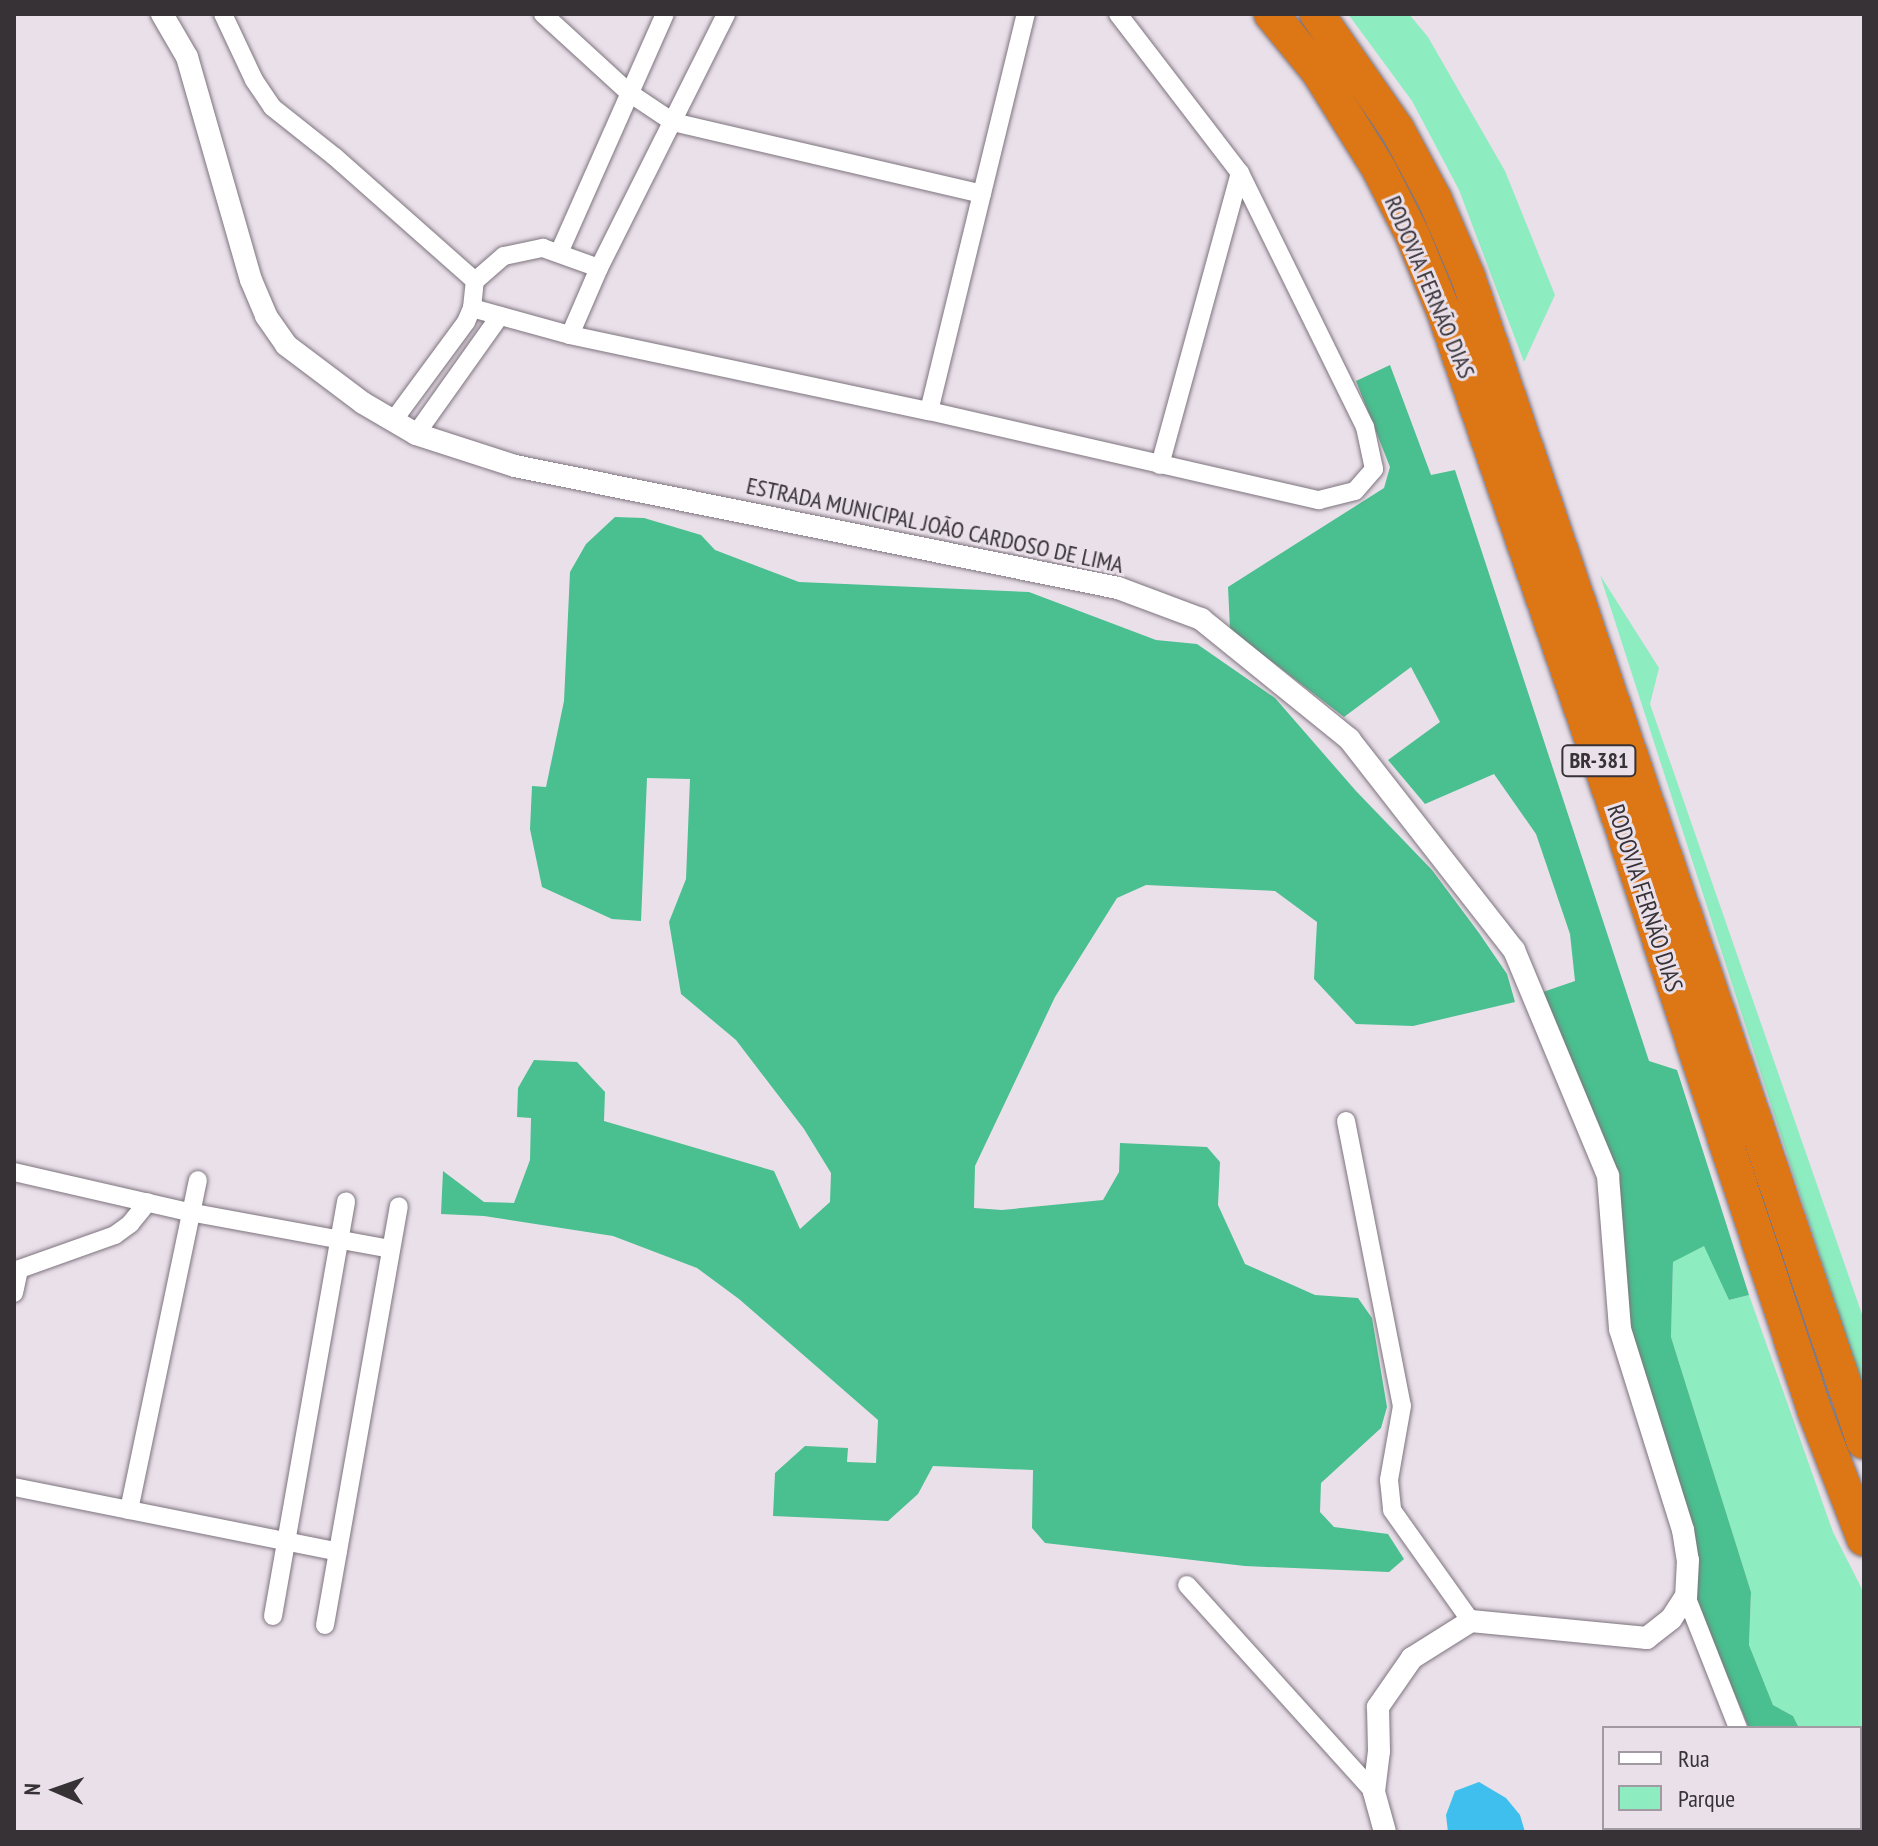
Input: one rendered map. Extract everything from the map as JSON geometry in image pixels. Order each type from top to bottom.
[{"type":"highway","name":"RODOVIA FERNÃO DIAS","points":[[1271,14],[1318,71],[1379,169],[1412,234],[1444,312],[1621,824],[1815,1412],[1864,1539]]},
{"type":"highway","name":"RODOVIA FERNÃO DIAS","points":[[1317,14],[1397,129],[1435,200],[1468,277],[1864,1442]]},
{"type":"street","name":"ESTRADA MUNICIPAL JOÃO CARDOSO DE LIMA","points":[[162,14],[187,57],[251,280],[266,316],[286,345],[393,421],[416,434],[515,466],[1118,588],[1201,619],[1349,739],[1514,950],[1608,1176],[1620,1329],[1683,1530],[1688,1560],[1686,1596]]},
{"type":"street","points":[[223,14],[247,67],[272,107],[335,157],[475,281]]},
{"type":"street","points":[[543,14],[628,92],[673,122],[982,194]]},
{"type":"street","points":[[559,253],[665,14]]},
{"type":"street","points":[[570,335],[599,268],[726,14]]},
{"type":"street","points":[[929,411],[1026,14]]},
{"type":"street","points":[[472,308],[570,335],[929,411],[1319,500],[1355,491],[1374,469],[1365,427],[1240,173],[1118,14]]},
{"type":"street","points":[[1160,465],[1240,173]]},
{"type":"street","points":[[393,421],[472,308],[475,281],[504,256],[543,248],[599,268]]},
{"type":"street","points":[[416,434],[500,316]]},
{"type":"street","points":[[1346,1121],[1402,1406],[1389,1480],[1392,1510],[1471,1621]]},
{"type":"street","points":[[14,1172],[189,1212],[391,1249]]},
{"type":"street","points":[[129,1510],[198,1180]]},
{"type":"street","points":[[273,1616],[346,1201]]},
{"type":"street","points":[[14,1293],[16,1271],[115,1235],[148,1202]]},
{"type":"street","points":[[325,1625],[399,1206]]},
{"type":"street","points":[[14,1487],[338,1552]]},
{"type":"street","points":[[1187,1585],[1374,1792]]},
{"type":"street","points":[[1385,1832],[1374,1792],[1379,1751],[1378,1707],[1412,1658],[1471,1621],[1647,1638],[1671,1619],[1686,1596]]},
{"type":"street","points":[[1686,1596],[1737,1726]]},
{"type":"green space","points":[[1348,14],[1409,14],[1428,37],[1505,171],[1555,295],[1524,362],[1459,190],[1412,101]]},
{"type":"green space","points":[[1390,365],[1431,475],[1455,470],[1649,1061],[1677,1070],[1749,1295],[1729,1300],[1704,1246],[1673,1262],[1671,1337],[1751,1592],[1749,1645],[1773,1705],[1793,1716],[1798,1726],[1748,1726],[1695,1600],[1630,1330],[1615,1173],[1540,993],[1575,981],[1570,934],[1536,834],[1494,774],[1425,804],[1388,760],[1440,722],[1411,667],[1344,717],[1230,629],[1228,587],[1384,488],[1390,467],[1356,381]]},
{"type":"green space","points":[[615,517],[644,518],[701,535],[715,550],[799,582],[1029,592],[1156,640],[1197,644],[1275,698],[1356,791],[1432,870],[1479,933],[1507,974],[1515,1002],[1413,1026],[1356,1024],[1314,979],[1317,922],[1275,891],[1146,885],[1117,898],[1055,997],[975,1166],[974,1208],[1002,1210],[1103,1200],[1119,1172],[1120,1143],[1207,1147],[1220,1162],[1218,1205],[1245,1264],[1315,1295],[1358,1298],[1372,1318],[1387,1407],[1381,1428],[1321,1483],[1320,1512],[1334,1527],[1388,1534],[1404,1559],[1389,1572],[1245,1566],[1045,1543],[1032,1528],[1033,1470],[933,1466],[918,1494],[888,1521],[773,1516],[775,1473],[805,1446],[848,1448],[847,1462],[876,1463],[878,1420],[739,1299],[697,1268],[613,1236],[484,1216],[441,1214],[443,1171],[484,1202],[514,1203],[530,1160],[531,1118],[517,1117],[518,1088],[534,1060],[577,1062],[605,1092],[604,1121],[774,1171],[800,1229],[830,1202],[831,1173],[804,1129],[736,1040],[681,994],[669,922],[686,879],[690,779],[647,778],[641,921],[612,919],[542,887],[530,829],[532,786],[546,787],[564,701],[570,572],[586,544]]},
{"type":"green space","points":[[1600,575],[1659,668],[1650,704],[1864,1320],[1864,1393]]},
{"type":"green space","points":[[1705,1245],[1729,1300],[1749,1295],[1833,1532],[1864,1593],[1864,1832],[1849,1830],[1862,1830],[1862,1726],[1798,1726],[1793,1716],[1773,1705],[1749,1645],[1751,1592],[1671,1337],[1673,1262]]},
{"type":"water","points":[[1479,1782],[1506,1798],[1520,1815],[1525,1832],[1448,1832],[1446,1815],[1455,1791]]}]
